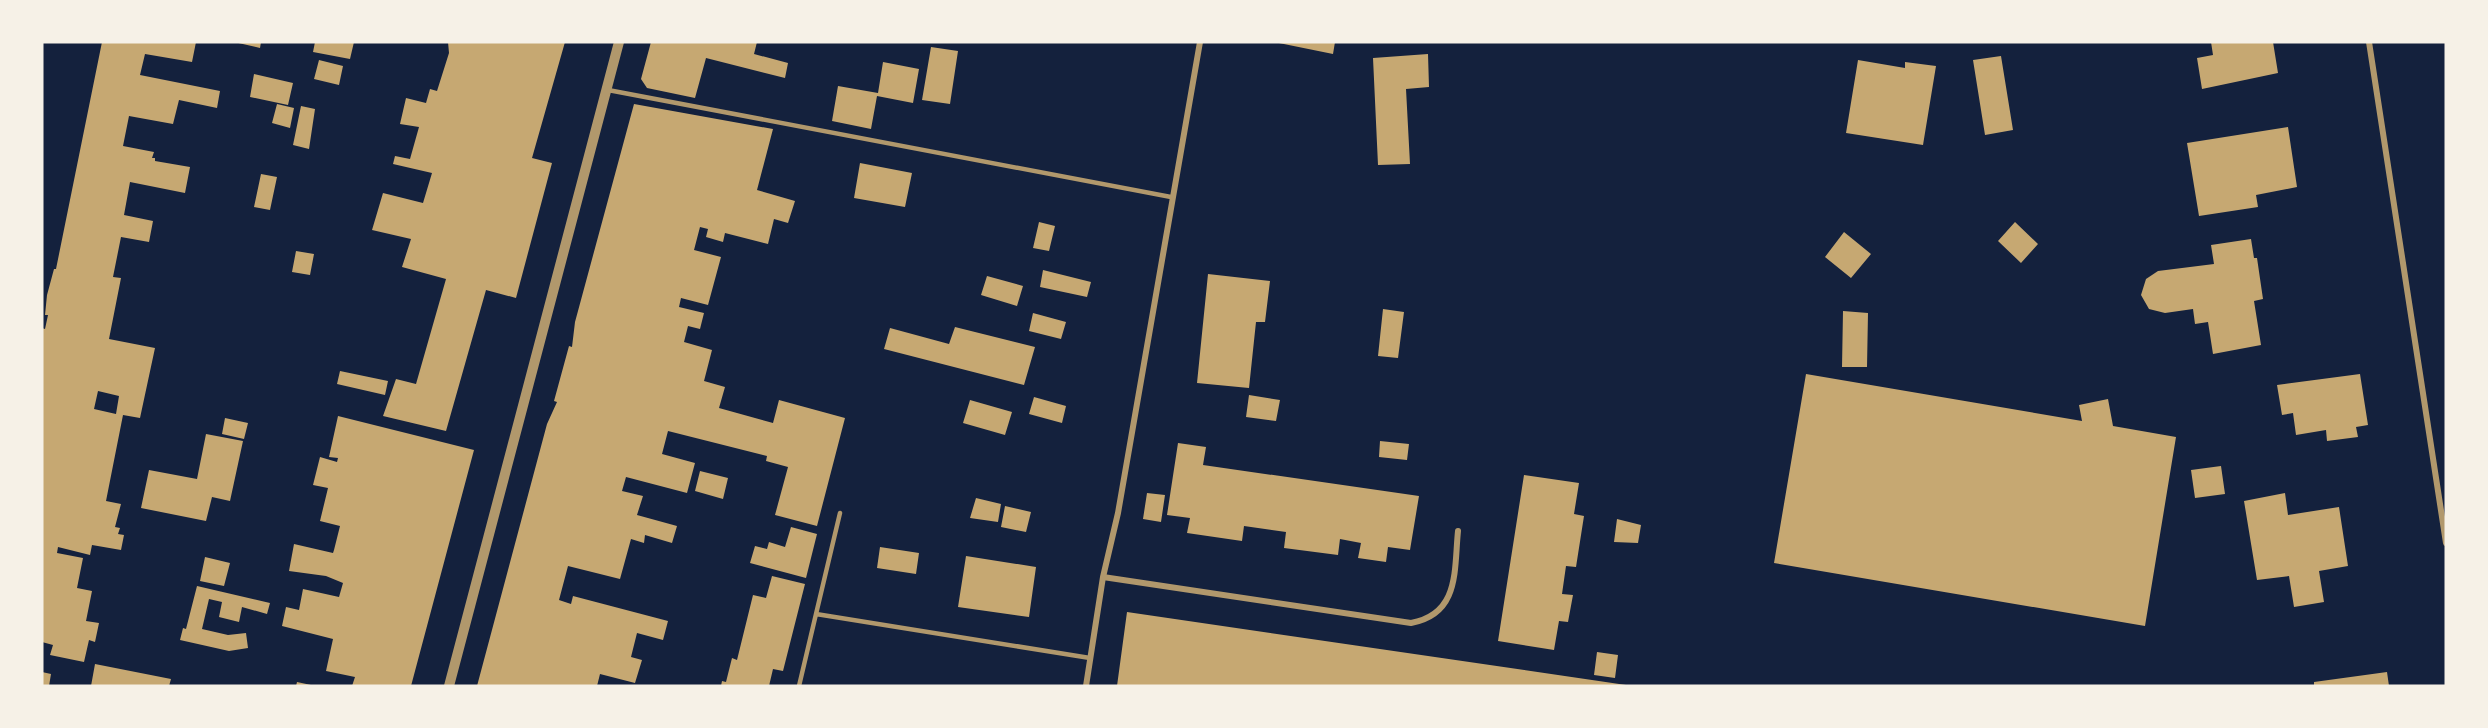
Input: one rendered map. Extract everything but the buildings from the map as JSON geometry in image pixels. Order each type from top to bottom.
[{"type":"street","points":[[449,686],[618,42]]},
{"type":"street","points":[[1086,686],[1103,577],[1118,513],[1171,197],[1200,42]]},
{"type":"street","points":[[2369,42],[2446,543]]},
{"type":"street","points":[[1103,577],[1411,622],[1434,615],[1449,599],[1458,531]]},
{"type":"lane","points":[[606,89],[1171,197]]},
{"type":"lane","points":[[799,686],[840,513]]},
{"type":"lane","points":[[816,614],[1090,658]]}]
